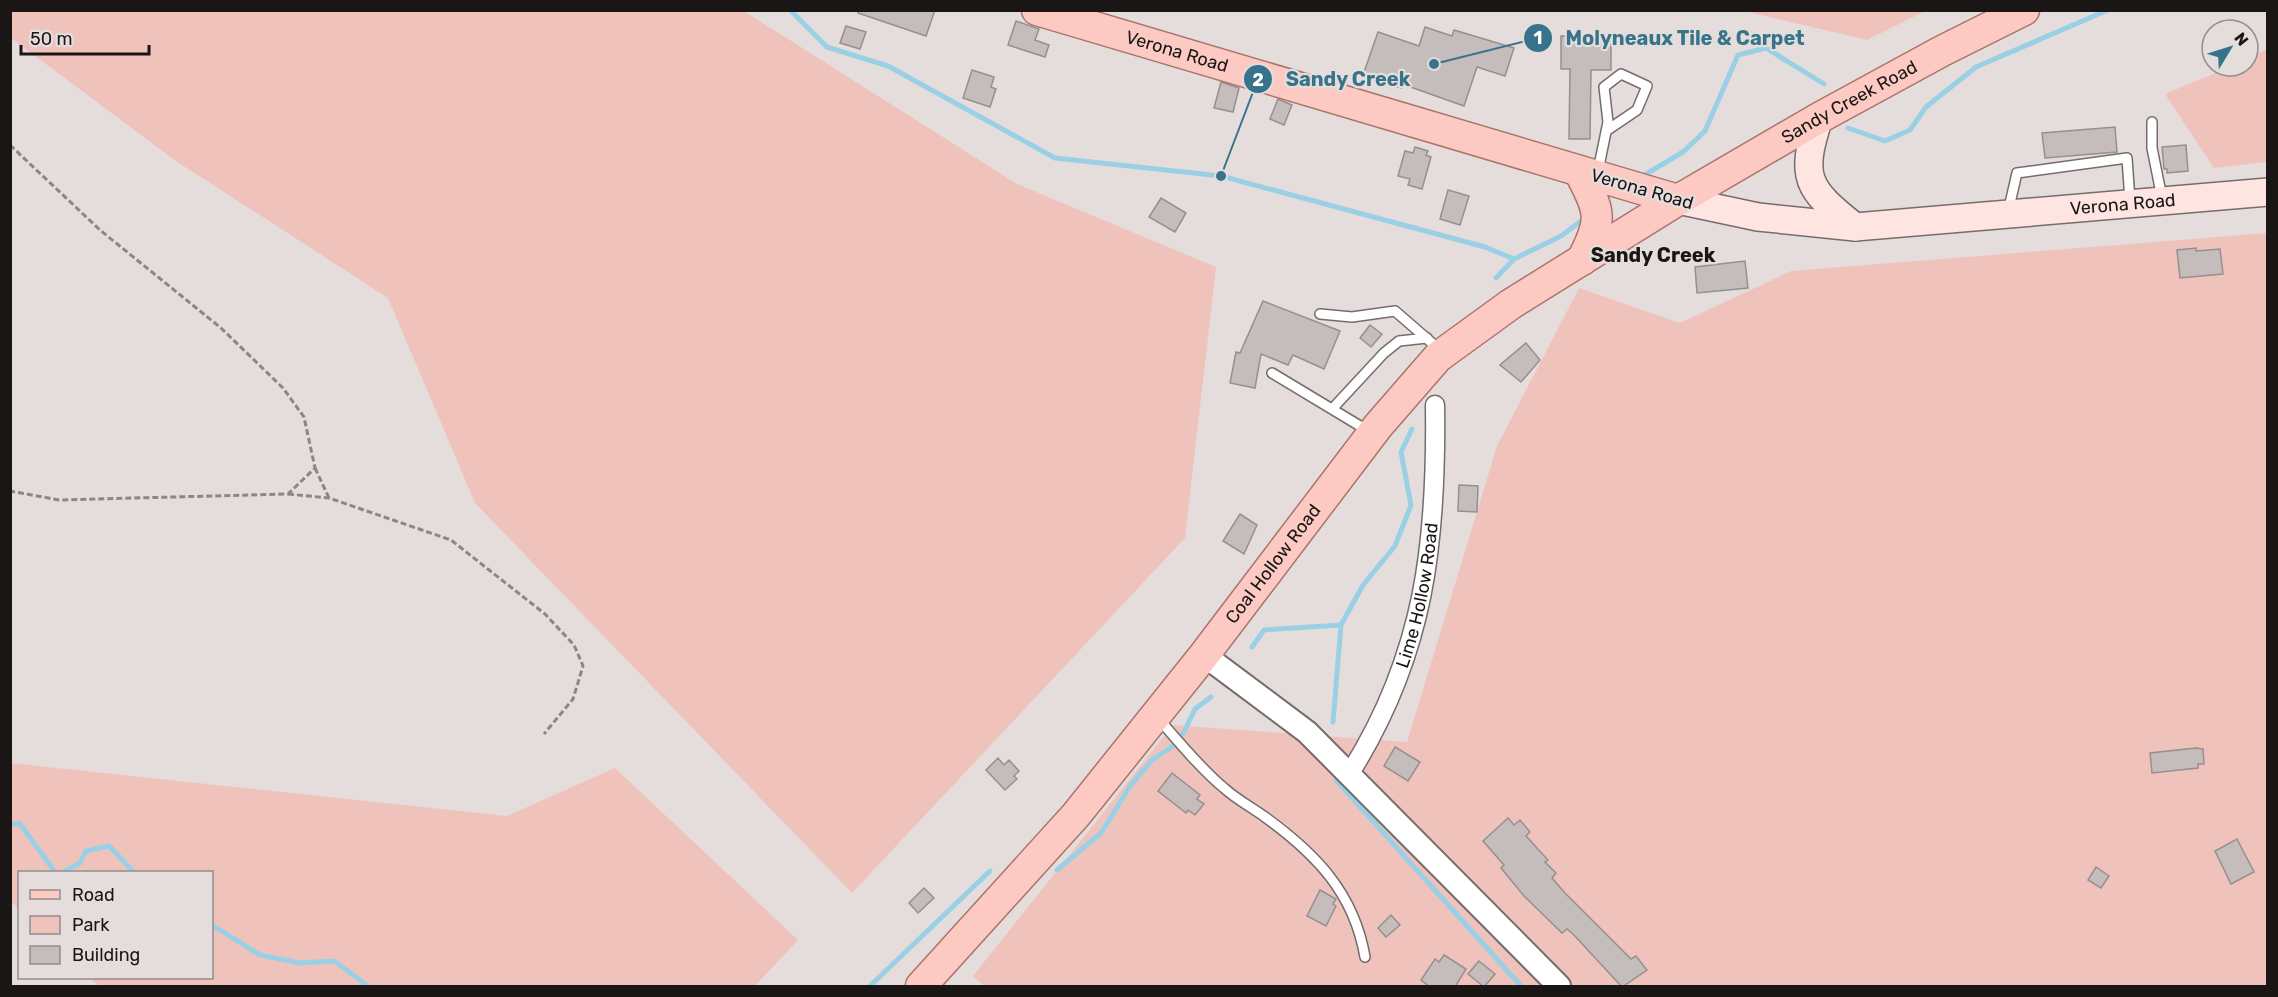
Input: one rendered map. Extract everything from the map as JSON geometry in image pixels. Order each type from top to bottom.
[{"type":"main road","name":"Verona Road","points":[[1037,10],[1604,191],[1678,201],[1758,217],[1855,227],[2268,192]]},
{"type":"main road","name":"Sandy Creek Road","points":[[1678,201],[1819,118],[1942,51],[2024,10]]},
{"type":"main road","points":[[1819,118],[1808,149],[1808,176],[1815,191],[1830,207],[1855,227]]},
{"type":"main road","points":[[1582,260],[1595,235],[1604,191]]},
{"type":"main road","name":"Coal Hollow Road","points":[[921,987],[1162,723],[1204,655],[1410,386],[1435,346],[1511,304],[1678,201]]},
{"type":"street","name":"Lime Hollow Road","points":[[1350,772],[1383,713],[1405,663],[1430,560],[1434,515],[1435,405]]},
{"type":"street","points":[[1204,655],[1307,732],[1350,772],[1559,987]]},
{"type":"lane","points":[[1604,191],[1606,131],[1604,87],[1620,74],[1647,86],[1637,111],[1606,131]]},
{"type":"lane","points":[[2152,122],[2152,148],[2163,201]]},
{"type":"lane","points":[[2008,214],[2017,173],[2127,158],[2131,203]]},
{"type":"lane","points":[[1320,314],[1352,316],[1395,311],[1435,346]]},
{"type":"lane","points":[[1333,408],[1384,353],[1399,341],[1435,346]]},
{"type":"lane","points":[[1272,373],[1372,433]]},
{"type":"lane","points":[[1162,723],[1223,788],[1267,818],[1311,854],[1345,896],[1361,937],[1365,957]]},
{"type":"path","points":[[10,145],[100,230],[221,328],[283,388],[304,417],[315,468],[329,498]]},
{"type":"path","points":[[288,494],[315,468]]},
{"type":"path","points":[[10,490],[59,500],[288,494],[329,498],[451,540],[545,614],[574,645],[583,666],[573,699],[544,734]]},
{"type":"green space","points":[[11,10],[744,11],[1017,184],[1216,267],[1185,538],[852,893],[475,503],[388,298],[173,159],[11,38]]},
{"type":"green space","points":[[1744,11],[1925,11],[1867,40]]},
{"type":"green space","points":[[2267,49],[2267,162],[2214,168],[2165,94],[2203,78],[2260,78],[2260,52]]},
{"type":"green space","points":[[2267,233],[2267,986],[984,986],[973,976],[1173,725],[1407,742],[1497,446],[1579,288],[1680,323],[1791,271]]},
{"type":"green space","points":[[10,763],[507,816],[615,768],[798,940],[755,986],[99,986],[91,979],[213,979],[213,871],[18,871],[18,908],[11,901]]},
{"type":"building","points":[[859,10],[935,10],[926,36],[858,13]]},
{"type":"building","points":[[1016,21],[1039,29],[1035,40],[1049,45],[1045,57],[1008,45]]},
{"type":"building","points":[[846,26],[866,32],[860,49],[840,43]]},
{"type":"building","points":[[1425,27],[1452,36],[1454,30],[1514,48],[1505,76],[1477,67],[1464,106],[1402,84],[1401,88],[1363,75],[1378,32],[1419,46]]},
{"type":"building","points":[[1561,36],[1611,37],[1611,70],[1591,70],[1590,139],[1569,139],[1570,69],[1561,69]]},
{"type":"building","points":[[972,70],[994,77],[991,87],[996,89],[990,107],[963,98]]},
{"type":"building","points":[[1221,82],[1239,88],[1233,112],[1214,108]]},
{"type":"building","points":[[1278,99],[1292,105],[1284,125],[1270,119]]},
{"type":"building","points":[[2115,127],[2117,152],[2045,158],[2042,133]]},
{"type":"building","points":[[2186,145],[2188,171],[2167,173],[2167,169],[2164,169],[2162,147]]},
{"type":"building","points":[[1415,147],[1428,151],[1426,155],[1431,157],[1422,189],[1408,185],[1410,179],[1398,176],[1405,151],[1413,153]]},
{"type":"building","points":[[1448,190],[1469,196],[1460,225],[1440,219]]},
{"type":"building","points":[[1161,198],[1186,213],[1175,232],[1149,217]]},
{"type":"building","points":[[2196,248],[2196,251],[2220,249],[2223,274],[2180,278],[2177,250]]},
{"type":"building","points":[[1745,261],[1748,288],[1697,293],[1695,267]]},
{"type":"building","points":[[1263,301],[1340,331],[1324,369],[1293,355],[1288,365],[1261,354],[1255,388],[1230,383],[1236,352],[1240,353]]},
{"type":"building","points":[[1370,325],[1382,334],[1371,347],[1360,338]]},
{"type":"building","points":[[1526,343],[1540,360],[1521,382],[1500,365]]},
{"type":"building","points":[[1459,485],[1478,486],[1477,512],[1458,511]]},
{"type":"building","points":[[1240,514],[1257,525],[1244,554],[1223,541]]},
{"type":"building","points":[[1395,747],[1420,762],[1408,781],[1384,766]]},
{"type":"building","points":[[2203,749],[2204,764],[2198,764],[2198,768],[2152,773],[2150,753]]},
{"type":"building","points":[[998,758],[1004,765],[1009,760],[1019,771],[1014,776],[1017,779],[1005,790],[986,770]]},
{"type":"building","points":[[1172,773],[1200,795],[1197,799],[1204,804],[1195,815],[1188,810],[1186,813],[1158,791]]},
{"type":"building","points":[[1508,818],[1514,825],[1520,820],[1530,832],[1526,836],[1548,860],[1545,862],[1556,873],[1552,878],[1565,893],[1631,959],[1636,956],[1647,970],[1622,987],[1573,934],[1567,929],[1562,933],[1524,896],[1501,868],[1504,865],[1483,841]]},
{"type":"building","points":[[2237,839],[2254,872],[2231,884],[2215,851]]},
{"type":"building","points":[[2096,867],[2109,876],[2101,888],[2088,880]]},
{"type":"building","points":[[924,888],[934,898],[918,913],[909,903]]},
{"type":"building","points":[[1320,890],[1336,899],[1333,904],[1336,906],[1326,926],[1307,916]]},
{"type":"building","points":[[1391,915],[1400,925],[1386,937],[1378,928]]},
{"type":"building","points":[[1444,955],[1466,969],[1455,987],[1430,987],[1421,980],[1435,959],[1439,962]]},
{"type":"building","points":[[1479,961],[1495,974],[1484,987],[1468,974]]},
{"type":"waterway","name":"Sandy Creek","points":[[790,10],[827,47],[888,66],[1055,158],[1221,176],[1485,247],[1514,259],[1561,236],[1585,218]]},
{"type":"waterway","name":"Sandy Creek","points":[[1848,128],[1885,141],[1910,130],[1926,107],[1976,67],[2108,10]]},
{"type":"waterway","name":"Sandy Creek","points":[[1641,177],[1683,152],[1705,131],[1738,55],[1766,48],[1824,84]]},
{"type":"waterway","points":[[1496,278],[1514,259]]},
{"type":"waterway","points":[[1333,722],[1341,625],[1363,585],[1395,546],[1411,505],[1401,452],[1412,429]]},
{"type":"waterway","points":[[1252,647],[1264,630],[1341,625]]},
{"type":"waterway","points":[[1057,870],[1101,833],[1130,786],[1152,760],[1173,746],[1184,732],[1195,709],[1211,697]]},
{"type":"waterway","points":[[1336,780],[1521,986]]},
{"type":"waterway","points":[[10,824],[20,824],[54,871]]},
{"type":"waterway","points":[[65,871],[80,863],[86,851],[109,846],[133,871]]},
{"type":"waterway","points":[[870,986],[990,871]]},
{"type":"waterway","points":[[213,926],[260,955],[300,963],[334,961],[368,986]]},
{"type":"place","name":"Molyneaux Tile & Carpet","points":[[1434,64]]},
{"type":"place","name":"Sandy Creek","points":[[1221,176]]},
{"type":"district","name":"Sandy Creek","points":[[1653,255]]}]
